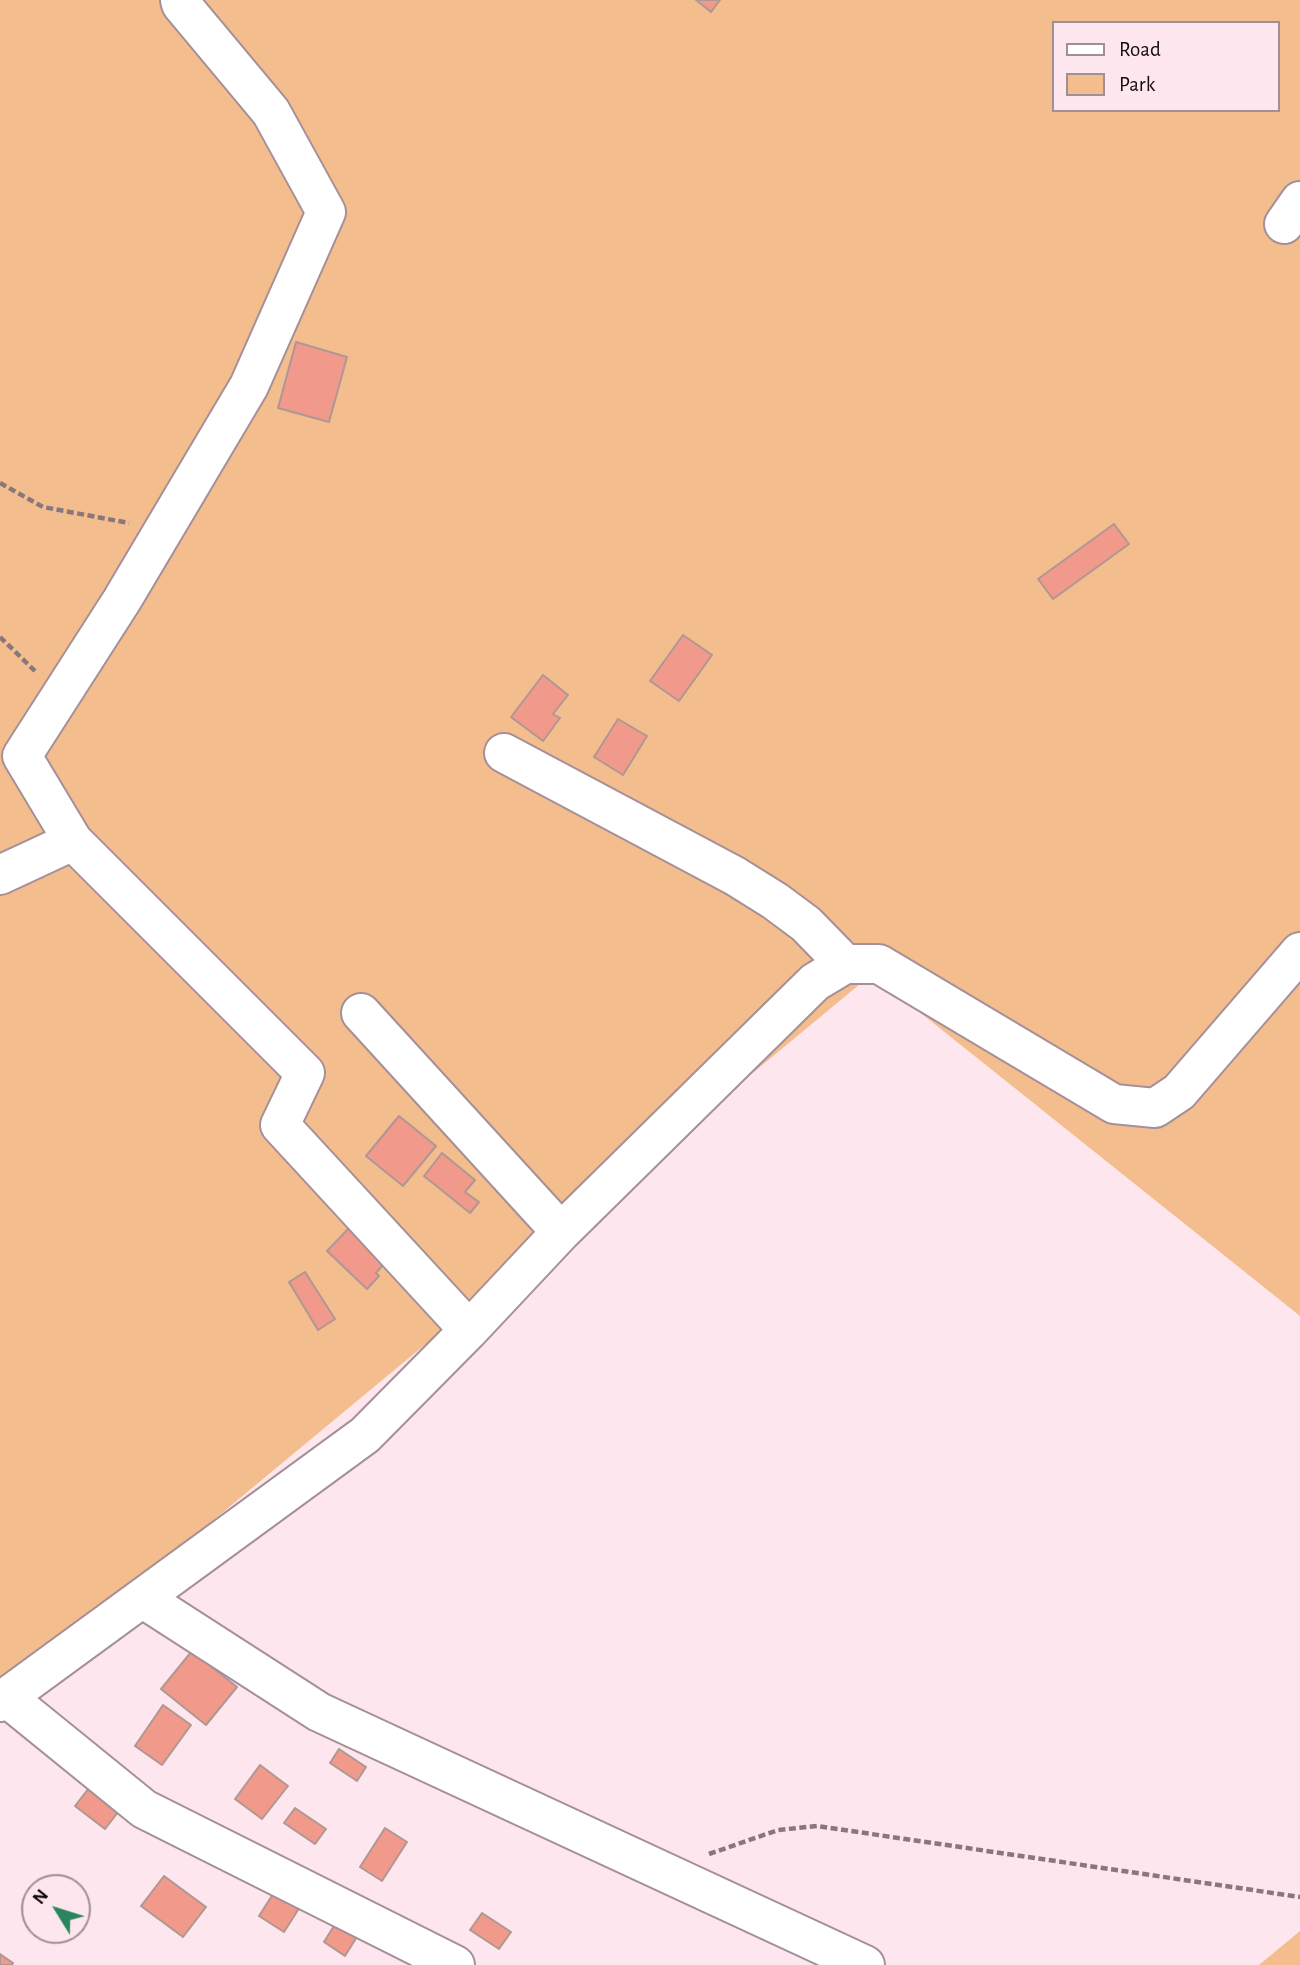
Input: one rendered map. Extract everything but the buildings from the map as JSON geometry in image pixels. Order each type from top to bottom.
[{"type":"street","points":[[180,0],[271,111],[326,212],[249,386],[23,756],[73,841],[305,1073],[281,1125],[469,1330]]},
{"type":"street","points":[[504,753],[735,876],[806,924],[845,964]]},
{"type":"street","points":[[0,875],[73,841]]},
{"type":"street","points":[[454,1965],[144,1809],[3,1700],[365,1435],[561,1232],[815,982],[845,964],[879,964],[1114,1104],[1155,1108],[1179,1092],[1300,952]]},
{"type":"street","points":[[361,1013],[561,1232]]},
{"type":"street","points":[[142,1598],[319,1712],[866,1965]]},
{"type":"path","points":[[0,483],[43,508],[164,529]]},
{"type":"path","points":[[0,637],[61,696]]},
{"type":"path","points":[[662,1871],[778,1830],[817,1826],[1300,1897]]},
{"type":"green space","points":[[0,0],[1300,0],[1300,1316],[872,974],[0,1697]]},
{"type":"green space","points":[[1300,1931],[1300,1965],[1259,1965]]}]
